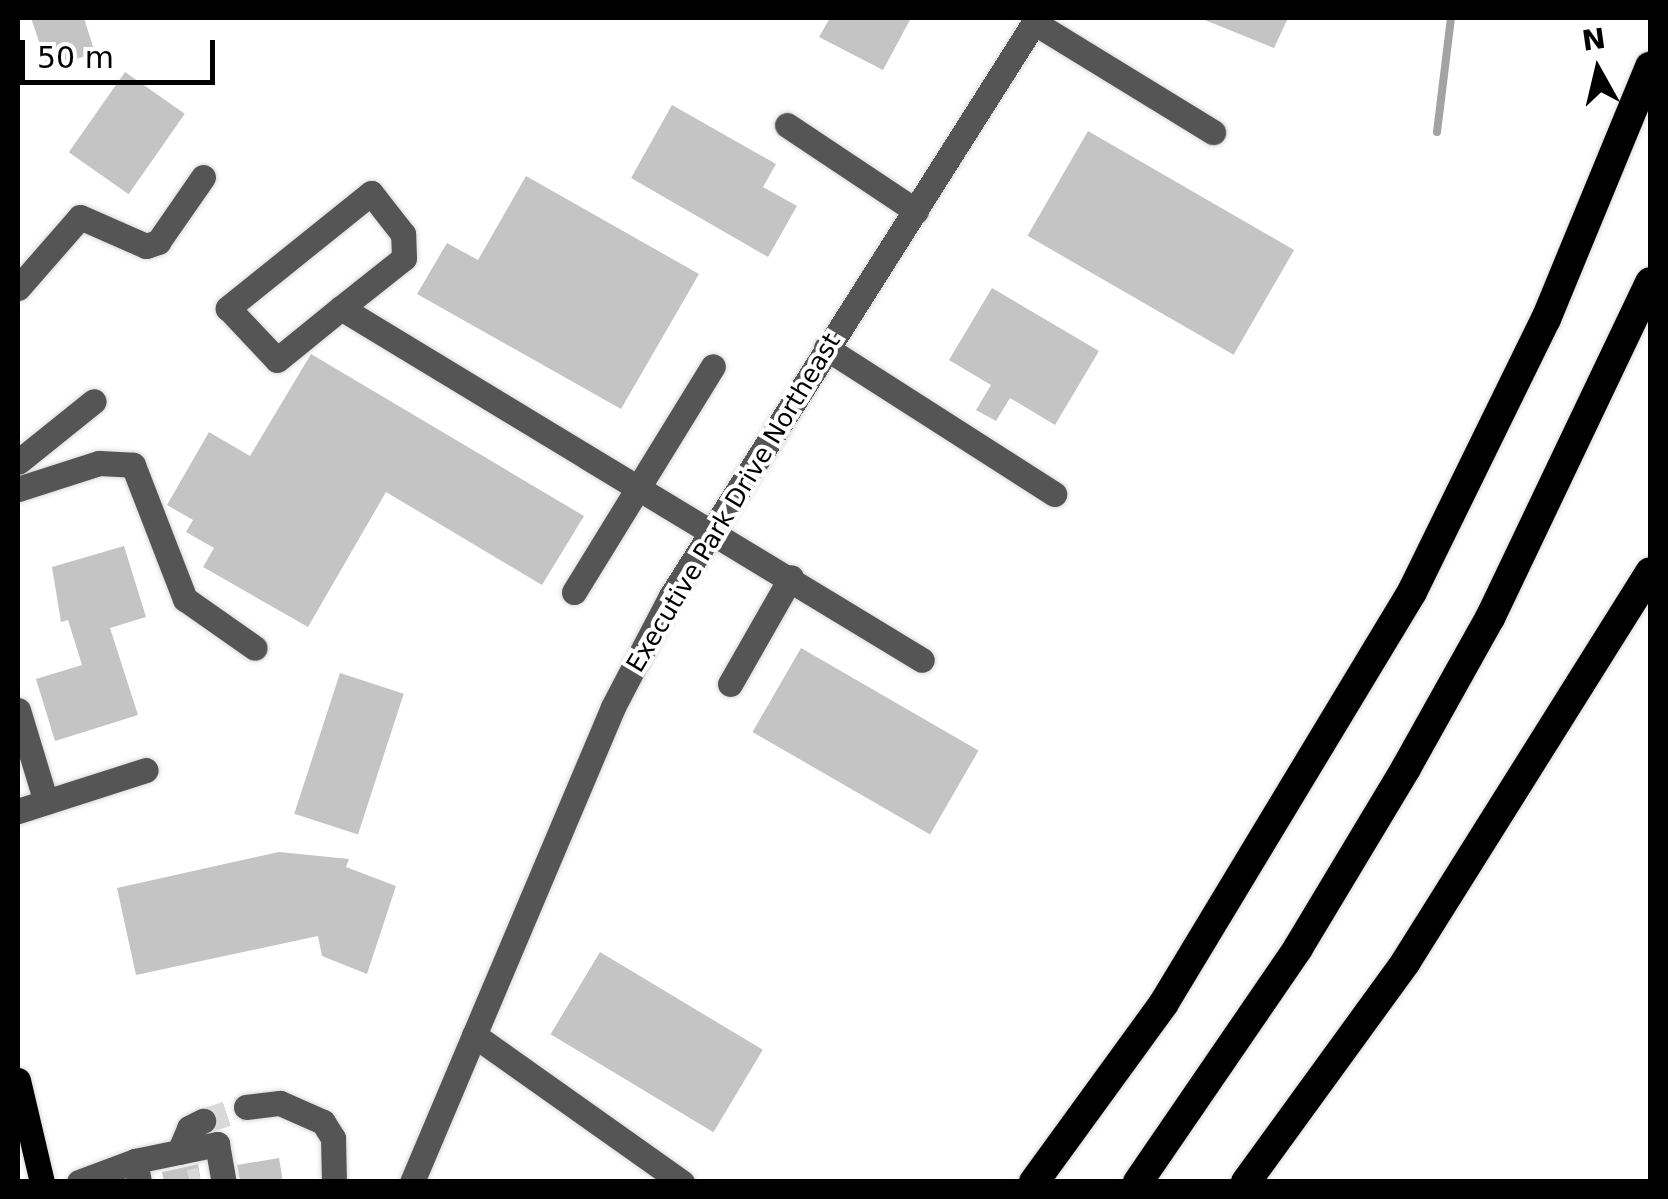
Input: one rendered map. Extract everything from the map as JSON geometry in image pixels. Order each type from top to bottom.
[{"type":"highway","points":[[1034,1182],[1186,970],[1412,592],[1546,319],[1650,67]]},
{"type":"highway","points":[[1138,1182],[1298,948],[1406,768],[1490,618],[1650,282]]},
{"type":"highway","points":[[1246,1182],[1405,963],[1650,572]]},
{"type":"main road","points":[[18,1080],[22,1114],[42,1182]]},
{"type":"street","points":[[1036,20],[1212,132]]},
{"type":"street","name":"Executive Park Drive Northeast","points":[[412,1182],[613,706],[711,530],[1036,20]]},
{"type":"street","points":[[787,124],[916,212]]},
{"type":"street","points":[[18,288],[80,216],[146,246],[158,242],[203,177]]},
{"type":"street","points":[[371,192],[403,234],[404,258],[341,308],[277,360],[228,308],[371,192]]},
{"type":"street","points":[[341,308],[791,577],[922,660]]},
{"type":"street","points":[[826,348],[1054,494]]},
{"type":"street","points":[[574,592],[713,366]]},
{"type":"street","points":[[18,462],[94,401]]},
{"type":"street","points":[[18,488],[99,463],[133,465],[185,599],[255,648]]},
{"type":"street","points":[[730,684],[791,577]]},
{"type":"street","points":[[18,710],[46,802]]},
{"type":"street","points":[[18,811],[146,770]]},
{"type":"street","points":[[474,1035],[682,1182]]},
{"type":"street","points":[[246,1107],[280,1103],[323,1122],[333,1138],[334,1182]]},
{"type":"street","points":[[178,1152],[189,1128],[203,1121]]},
{"type":"street","points":[[78,1182],[137,1171],[178,1152],[217,1144],[216,1179]]},
{"type":"building","points":[[31,18],[84,18],[95,53],[48,68]]},
{"type":"building","points":[[830,18],[911,18],[883,70],[819,37]]},
{"type":"building","points":[[1200,18],[1288,18],[1274,48]]},
{"type":"building","points":[[125,72],[185,114],[129,194],[69,152]]},
{"type":"building","points":[[672,105],[776,164],[763,187],[797,206],[768,257],[631,178]]},
{"type":"building","points":[[1088,131],[1294,250],[1234,355],[1028,236]]},
{"type":"building","points":[[526,176],[699,274],[621,409],[417,294],[447,243],[478,260]]},
{"type":"building","points":[[992,288],[1099,351],[1055,425],[1010,398],[996,421],[976,410],[991,385],[949,360]]},
{"type":"building","points":[[311,354],[584,516],[542,585],[386,492],[308,627],[203,567],[214,548],[186,532],[193,520],[167,505],[209,432],[250,456]]},
{"type":"building","points":[[124,546],[146,617],[110,628],[138,715],[55,741],[36,679],[82,665],[68,620],[61,622],[52,567]]},
{"type":"building","points":[[801,648],[979,750],[930,835],[752,732]]},
{"type":"building","points":[[340,673],[404,694],[358,834],[294,814]]},
{"type":"building","points":[[279,852],[349,859],[346,867],[396,886],[367,974],[322,956],[318,936],[136,975],[117,888]]},
{"type":"building","points":[[600,952],[763,1050],[713,1132],[551,1034]]},
{"type":"building","points":[[279,1158],[283,1182],[240,1182],[237,1165]]},
{"type":"building","points":[[198,1164],[201,1182],[164,1182],[162,1172]]},
{"type":"waterway","points":[[1437,132],[1451,18]]},
{"type":"tunnel","points":[[203,1121],[246,1107]]},
{"type":"tunnel","points":[[190,1182],[201,1179]]}]
